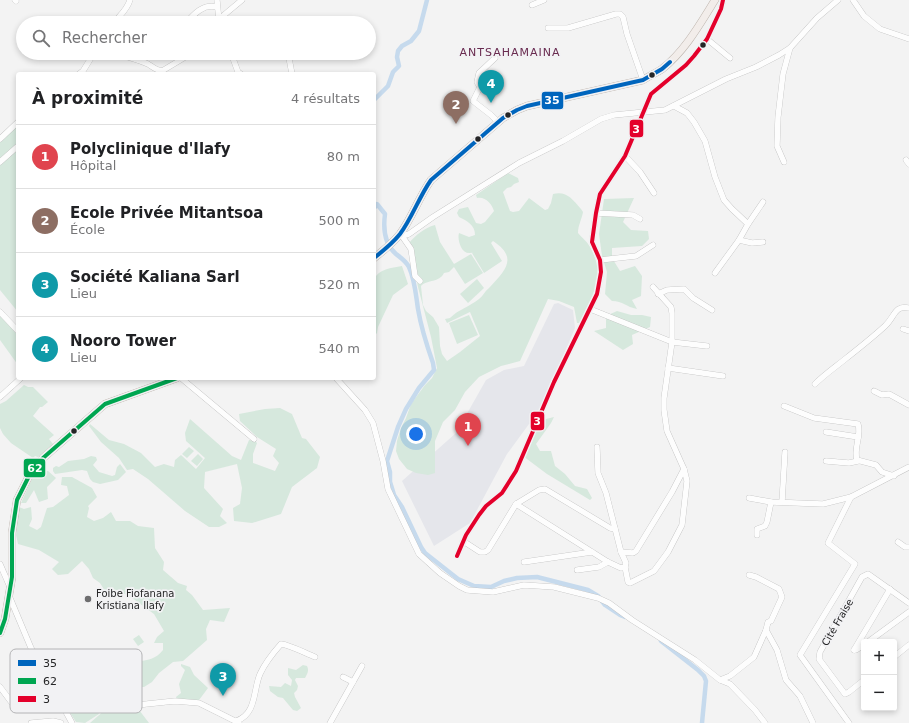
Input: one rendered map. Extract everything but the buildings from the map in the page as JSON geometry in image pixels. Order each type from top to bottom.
[{"type":"main road","points":[[376,256],[401,235],[424,190],[431,180],[498,122],[508,115],[527,106],[643,80],[662,69],[676,56],[692,36],[715,0]]},
{"type":"main road","points":[[0,633],[10,598],[12,577],[12,533],[17,500],[30,474],[43,458],[105,404],[171,380]]},
{"type":"street","points":[[119,16],[127,10],[130,0]]},
{"type":"street","points":[[217,0],[218,16]]},
{"type":"street","points":[[224,16],[242,0]]},
{"type":"street","points":[[532,5],[544,0]]},
{"type":"street","points":[[457,556],[463,541],[479,515],[486,506],[502,494],[516,471],[554,382],[597,294],[601,272],[600,260],[592,242],[600,194],[625,156],[651,94],[686,65],[707,39],[721,9],[723,0]]},
{"type":"street","points":[[420,282],[415,276],[411,249],[401,235],[409,234],[433,217],[519,163],[601,120],[614,115],[665,110],[773,59],[790,48],[817,18],[838,0]]},
{"type":"street","points":[[853,0],[864,16],[880,29],[909,39]]},
{"type":"street","points":[[191,16],[209,5],[217,7]]},
{"type":"street","points":[[548,28],[568,28],[620,14],[623,17],[627,34],[643,80]]},
{"type":"street","points":[[707,39],[730,58]]},
{"type":"street","points":[[784,162],[777,146],[783,74],[790,48]]},
{"type":"street","points":[[495,58],[479,73],[477,82],[480,87],[473,101],[498,122]]},
{"type":"street","points":[[82,72],[90,60]]},
{"type":"street","points":[[136,60],[148,64],[161,72],[181,60]]},
{"type":"street","points":[[234,60],[238,72]]},
{"type":"street","points":[[289,60],[292,72]]},
{"type":"street","points":[[674,106],[687,114],[694,122],[705,141],[715,177],[724,200],[748,224]]},
{"type":"street","points":[[0,139],[16,124]]},
{"type":"street","points":[[0,162],[16,148]]},
{"type":"street","points":[[625,156],[640,172],[654,193]]},
{"type":"street","points":[[715,273],[739,240],[763,202]]},
{"type":"street","points":[[596,213],[633,215],[640,219]]},
{"type":"street","points":[[739,240],[752,243],[763,242]]},
{"type":"street","points":[[600,260],[636,256],[653,245]]},
{"type":"street","points":[[597,447],[598,473],[606,493],[621,552],[626,563],[625,567],[628,582],[630,583],[654,571],[668,552],[682,525],[687,481],[684,469],[667,431],[664,410],[664,398],[672,342],[671,307],[653,287]]},
{"type":"street","points":[[658,294],[667,290],[684,289],[693,298],[712,310]]},
{"type":"street","points":[[815,384],[890,321],[896,309],[901,306],[909,308]]},
{"type":"street","points":[[590,309],[672,342],[707,346]]},
{"type":"street","points":[[0,312],[16,328]]},
{"type":"street","points":[[668,368],[723,376]]},
{"type":"street","points":[[0,397],[19,380]]},
{"type":"street","points":[[183,380],[254,439]]},
{"type":"street","points":[[338,380],[365,410],[373,423],[382,454],[388,489],[419,554],[424,560],[459,586],[467,590],[493,592],[524,585],[554,587],[598,598],[610,603],[632,620],[695,660],[720,680],[730,684],[755,710],[764,723]]},
{"type":"street","points":[[874,391],[882,395],[889,394],[909,405]]},
{"type":"street","points":[[784,406],[814,418],[856,423],[858,426],[858,438],[855,455],[858,461]]},
{"type":"street","points":[[826,432],[858,438]]},
{"type":"street","points":[[782,502],[785,452]]},
{"type":"street","points":[[826,461],[843,463],[858,461],[876,465],[882,472],[894,476]]},
{"type":"street","points":[[749,498],[771,502],[823,504],[851,497],[909,467]]},
{"type":"street","points":[[621,552],[633,553],[636,551],[672,492],[684,469]]},
{"type":"street","points":[[463,541],[480,552],[485,552],[488,550],[516,504],[539,490],[545,489],[610,528],[615,529]]},
{"type":"street","points":[[849,723],[800,655],[855,564],[828,543],[851,497]]},
{"type":"street","points":[[757,535],[757,529],[765,526],[767,522],[771,502]]},
{"type":"street","points":[[516,504],[608,562],[621,568],[625,567]]},
{"type":"street","points":[[898,542],[905,547],[909,547]]},
{"type":"street","points":[[524,562],[592,552]]},
{"type":"street","points":[[576,570],[599,567],[608,562]]},
{"type":"street","points":[[0,564],[11,590]]},
{"type":"street","name":"Cité Fraise","points":[[861,682],[845,694],[819,659],[820,652],[862,577],[868,574],[890,589]]},
{"type":"street","points":[[720,680],[730,676],[754,657],[768,622],[771,621],[782,598],[779,589],[749,575]]},
{"type":"street","points":[[861,647],[854,650],[890,589],[909,603]]},
{"type":"street","points":[[10,598],[32,649]]},
{"type":"street","points":[[872,639],[909,612]]},
{"type":"street","points":[[766,630],[777,650],[786,680],[800,696],[813,723]]},
{"type":"street","points":[[142,705],[175,702],[199,703],[237,722],[241,720],[254,702],[260,672],[281,644],[287,644],[315,657]]},
{"type":"street","points":[[897,654],[909,645]]},
{"type":"street","points":[[330,723],[362,666]]},
{"type":"street","points":[[343,677],[353,682]]},
{"type":"street","points":[[0,687],[10,700]]},
{"type":"street","points":[[67,713],[72,723]]},
{"type":"street","points":[[31,723],[53,721],[60,723]]},
{"type":"shaded area","points":[[558,303],[573,310],[575,328],[534,425],[529,424],[507,454],[470,523],[434,546],[402,481],[456,433],[486,380],[504,370],[524,366],[554,304]]},
{"type":"green space","points":[[15,126],[16,310],[0,290],[0,140]]},
{"type":"green space","points":[[508,173],[518,178],[519,182],[507,188],[503,192],[510,211],[519,211],[529,198],[545,210],[548,209],[553,194],[558,193],[569,197],[581,209],[583,212],[578,233],[589,245],[595,257],[597,267],[596,286],[580,323],[577,323],[574,307],[559,301],[548,299],[520,361],[501,366],[479,377],[465,392],[455,410],[443,422],[435,441],[435,473],[428,475],[416,473],[407,469],[399,459],[396,451],[397,441],[411,404],[432,378],[437,368],[409,243],[420,232],[435,225],[440,242],[454,264],[471,254],[483,273],[465,284],[454,267],[436,280],[427,282],[421,286],[423,305],[439,327],[440,346],[442,354],[447,361],[480,336],[470,312],[447,323],[445,319],[450,318],[480,298],[500,276],[507,264],[506,253],[493,241],[491,243],[502,261],[484,273],[472,253],[474,252],[467,253],[460,246],[459,233],[469,237],[475,235],[475,232],[470,224],[459,217],[457,213],[459,209],[468,207],[476,223],[481,224],[485,222],[494,211],[488,201],[483,198],[477,198],[476,195]]},
{"type":"green space","points":[[634,198],[623,222],[631,230],[648,231],[649,239],[642,246],[612,248],[612,258],[620,271],[635,266],[642,276],[641,296],[632,300],[637,309],[612,301],[605,294],[607,272],[602,256],[599,234],[604,199]]},
{"type":"green space","points":[[402,266],[408,284],[393,295],[376,334],[376,276],[382,271]]},
{"type":"green space","points":[[477,279],[484,288],[468,303],[460,294]]},
{"type":"green space","points":[[617,311],[631,315],[651,317],[650,327],[632,335],[633,344],[623,350],[594,331],[606,328],[606,316]]},
{"type":"green space","points":[[469,315],[478,335],[457,344],[449,323]]},
{"type":"green space","points":[[0,316],[16,332],[16,362],[0,340]]},
{"type":"green space","points":[[24,385],[33,387],[48,402],[40,407],[33,416],[54,435],[49,439],[53,444],[38,457],[35,456],[33,458],[11,443],[0,428],[0,404],[6,401]]},
{"type":"green space","points":[[280,408],[292,414],[302,438],[306,439],[320,457],[317,468],[292,487],[281,514],[252,523],[234,521],[233,508],[240,504],[242,488],[237,464],[205,472],[204,488],[223,509],[220,516],[227,523],[219,527],[209,527],[185,511],[148,479],[133,469],[127,470],[119,458],[101,442],[89,426],[90,424],[109,440],[124,444],[141,453],[155,467],[164,464],[174,467],[175,460],[181,455],[196,469],[205,458],[186,441],[185,433],[190,419],[232,456],[241,460],[249,440],[255,441],[257,443],[253,454],[253,463],[275,471],[279,463],[273,456],[276,449],[257,437],[240,421],[239,414]]},
{"type":"green space","points":[[554,417],[536,444],[540,451],[551,451],[555,466],[565,474],[575,486],[587,489],[592,498],[590,500],[547,474],[523,456],[542,420]]},
{"type":"green space","points":[[189,447],[194,451],[187,458],[182,454]]},
{"type":"green space","points":[[198,454],[203,459],[197,466],[191,461]]},
{"type":"green space","points":[[91,456],[96,457],[97,460],[93,465],[99,472],[112,476],[115,475],[117,467],[120,464],[126,472],[118,480],[100,484],[93,482],[90,479],[87,471],[82,470],[55,474],[53,471],[53,468],[56,466],[59,467],[68,461],[84,459]]},
{"type":"green space","points":[[37,468],[42,472],[48,471],[56,478],[47,487],[48,499],[39,502],[34,490],[26,503],[21,503]]},
{"type":"green space","points":[[62,477],[72,477],[92,488],[97,497],[88,506],[87,517],[94,521],[103,518],[111,512],[116,521],[130,521],[138,526],[154,528],[155,548],[164,562],[163,570],[178,583],[187,586],[186,590],[192,595],[203,610],[230,608],[224,622],[210,620],[206,629],[207,640],[183,661],[173,662],[159,673],[152,682],[144,687],[142,687],[142,661],[155,657],[163,650],[163,643],[154,643],[157,637],[164,631],[154,614],[118,590],[105,591],[100,583],[93,578],[89,569],[82,561],[68,574],[58,575],[52,569],[59,562],[39,550],[18,544],[16,535],[19,507],[24,509],[31,507],[32,519],[29,526],[37,530],[41,527],[47,508],[53,507],[69,495],[67,486],[61,485]]},
{"type":"green space","points":[[139,635],[144,642],[138,646],[133,639]]},
{"type":"green space","points":[[181,664],[190,667],[194,675],[208,688],[199,700],[177,700],[176,697],[181,693],[179,684],[185,670]]},
{"type":"green space","points":[[303,665],[308,667],[308,672],[305,678],[296,678],[295,680],[298,686],[294,693],[301,708],[297,711],[293,710],[283,698],[278,697],[270,691],[269,686],[281,687],[285,683],[291,686],[292,680],[288,675],[288,668],[296,670]]},
{"type":"green space","points":[[70,713],[99,714],[85,723],[76,722]]},
{"type":"green space","points":[[101,713],[141,713],[149,723],[90,723]]},
{"type":"waterway","points":[[376,98],[388,86],[393,72],[399,66],[397,57],[398,51],[402,46],[411,41],[419,31],[427,0]]},
{"type":"waterway","points":[[376,206],[377,204],[385,214],[384,231],[389,246],[406,263],[411,272],[421,323],[434,370],[419,388],[406,409],[398,427],[387,461],[390,472],[390,482],[394,495],[402,507],[421,547],[425,553],[458,579],[474,586],[491,587],[504,581],[517,578],[537,577],[588,590],[598,596],[605,605],[625,617]]},
{"type":"waterway","points":[[661,641],[704,676],[706,681],[702,723]]},
{"type":"transit line","name":"3","points":[[457,556],[466,535],[479,515],[486,506],[502,493],[516,471],[554,382],[597,294],[601,272],[600,260],[592,242],[600,194],[625,156],[651,94],[686,65],[694,56],[707,39],[721,9],[723,0]]},
{"type":"transit line","name":"35","points":[[376,256],[400,234],[431,180],[503,118],[527,106],[643,80],[662,69],[670,62]]},
{"type":"transit line","name":"62","points":[[0,633],[5,619],[12,577],[12,533],[17,500],[30,474],[43,458],[105,404],[171,380]]},
{"type":"place","name":"Nooro Tower","points":[[491,103]]},
{"type":"place","name":"Ecole Privée Mitantsoa","points":[[456,124]]},
{"type":"place","name":"Polyclinique d'Ilafy","points":[[468,446]]},
{"type":"place","name":"Foibe Fiofanana Kristiana Ilafy","points":[[88,599]]},
{"type":"place","name":"Société Kaliana Sarl","points":[[223,696]]},
{"type":"district","name":"ANTSAHAMAINA","points":[[510,52]]}]
